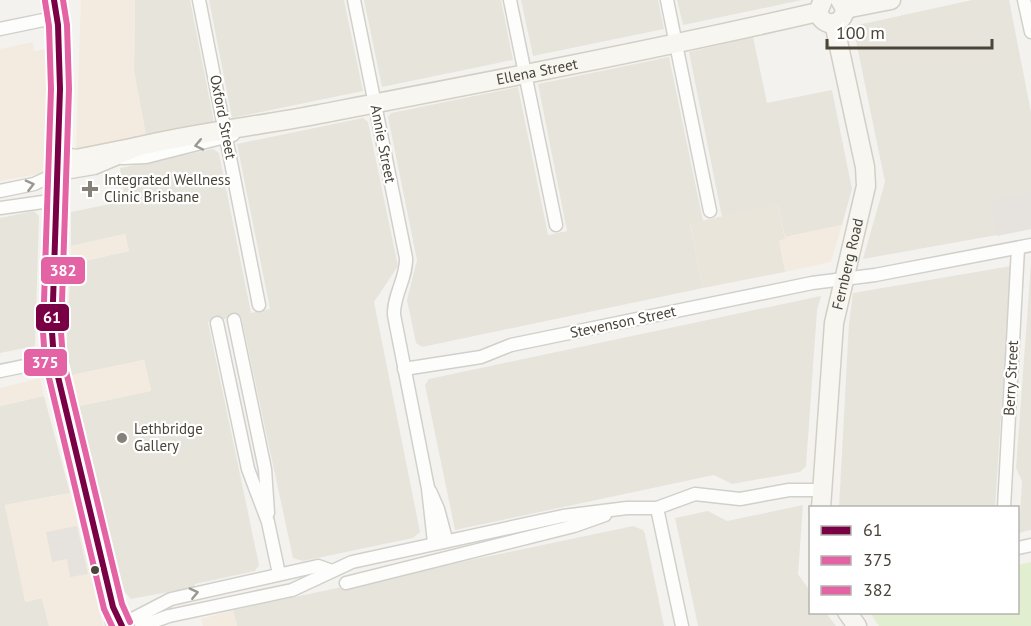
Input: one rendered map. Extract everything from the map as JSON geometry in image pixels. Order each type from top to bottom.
[{"type":"street","name":"Oxford Street","points":[[199,0],[259,305]]},
{"type":"street","name":"Annie Street","points":[[354,0],[406,260],[394,315],[440,541]]},
{"type":"street","points":[[510,0],[556,225]]},
{"type":"street","points":[[667,0],[710,211]]},
{"type":"street","points":[[820,6],[822,20],[839,11],[891,0]]},
{"type":"street","points":[[1024,0],[1031,32]]},
{"type":"street","name":"Ellena Street","points":[[58,167],[98,164],[129,157],[146,156],[253,126],[375,104],[675,42],[820,6]]},
{"type":"street","points":[[0,30],[56,8],[60,89],[52,332],[54,360],[113,607],[120,626],[292,590],[349,562],[577,513],[657,508],[695,494],[740,499],[789,490],[822,499]]},
{"type":"street","name":"Fernberg Road","points":[[822,499],[834,323],[866,186],[866,167],[839,11]]},
{"type":"street","name":"Ellena Street","points":[[58,167],[76,159],[136,147],[226,134]]},
{"type":"street","name":"Ellena Street","points":[[98,164],[136,147]]},
{"type":"street","points":[[0,191],[34,184],[58,167]]},
{"type":"street","points":[[0,208],[57,200]]},
{"type":"street","name":"Stevenson Street","points":[[404,369],[447,364],[488,355],[511,345],[812,282],[843,279],[1031,245]]},
{"type":"street","name":"Berry Street","points":[[1004,506],[1018,248]]},
{"type":"street","points":[[234,320],[265,469],[268,522],[279,574]]},
{"type":"street","points":[[217,323],[248,469],[268,522]]},
{"type":"street","points":[[0,371],[54,360]]},
{"type":"street","points":[[657,508],[682,626]]},
{"type":"street","points":[[346,583],[574,526],[620,509]]},
{"type":"street","points":[[419,548],[462,553]]},
{"type":"street","points":[[419,548],[427,563]]},
{"type":"street","points":[[141,621],[171,599],[321,566],[332,571]]},
{"type":"shaded area","points":[[81,0],[135,0],[134,71],[146,136],[76,151]]},
{"type":"shaded area","points":[[135,0],[190,0],[214,122],[146,136],[134,71]]},
{"type":"shaded area","points":[[209,0],[344,0],[363,91],[232,118]]},
{"type":"shaded area","points":[[364,0],[501,0],[513,60],[382,87]]},
{"type":"shaded area","points":[[521,0],[658,0],[664,29],[533,56]]},
{"type":"shaded area","points":[[677,0],[802,0],[683,25]]},
{"type":"shaded area","points":[[972,0],[1009,0],[1031,112],[1031,229],[863,259],[885,182],[855,36],[858,25]]},
{"type":"shaded area","points":[[753,37],[767,103],[832,90],[852,189],[842,225],[785,237],[778,205],[722,217],[689,52]]},
{"type":"shaded area","points":[[33,42],[34,51],[48,49],[50,172],[0,181],[0,49]]},
{"type":"shaded area","points":[[669,57],[703,221],[690,224],[703,288],[422,347],[416,343],[407,300],[417,260],[388,117],[391,113],[518,87],[548,235],[567,231],[538,84]]},
{"type":"shaded area","points":[[363,118],[368,122],[398,266],[374,302],[420,532],[413,538],[303,561],[293,558],[241,316],[208,322],[259,565],[255,571],[195,584],[195,587],[131,599],[124,591],[79,406],[151,391],[144,360],[72,375],[66,351],[71,264],[129,251],[125,234],[71,246],[71,212],[125,201],[120,168],[213,149],[219,153],[251,313],[270,309],[237,144]]},
{"type":"shaded area","points":[[1031,192],[1031,229],[997,236],[990,200]]},
{"type":"shaded area","points":[[778,205],[785,239],[779,241],[785,272],[703,288],[690,223]]},
{"type":"shaded area","points":[[34,211],[39,216],[35,346],[0,353],[0,218]]},
{"type":"shaded area","points":[[842,225],[831,262],[785,272],[779,241],[785,237]]},
{"type":"shaded area","points":[[125,234],[129,251],[71,264],[71,246]]},
{"type":"shaded area","points":[[1031,263],[1031,530],[1019,533],[1022,481],[1016,468]]},
{"type":"shaded area","points":[[1011,266],[995,506],[839,506],[849,323],[853,293]]},
{"type":"shaded area","points":[[821,296],[817,310],[806,466],[800,472],[732,484],[714,475],[455,530],[425,385],[429,379]]},
{"type":"shaded area","points":[[144,360],[151,391],[79,406],[72,375]]},
{"type":"shaded area","points":[[40,378],[44,396],[0,406],[0,388]]},
{"type":"shaded area","points":[[44,396],[70,493],[5,505],[26,602],[42,598],[49,626],[0,626],[0,406]]},
{"type":"shaded area","points":[[70,493],[103,626],[49,626],[42,598],[25,602],[5,505]]},
{"type":"shaded area","points":[[803,505],[798,574],[809,590],[809,614],[827,614],[836,626],[698,626],[675,518],[708,511],[727,521]]},
{"type":"shaded area","points":[[77,526],[88,574],[70,577],[67,559],[52,562],[46,532]]},
{"type":"shaded area","points":[[633,526],[643,530],[645,534],[664,626],[237,626],[233,610]]},
{"type":"shaded area","points":[[233,610],[237,626],[203,626],[201,619]]},
{"type":"green space","points":[[1031,562],[1031,626],[879,626],[871,614],[1019,614],[1019,565]]},
{"type":"transit line","name":"61","points":[[54,0],[58,25],[60,89],[52,332],[54,360],[113,607],[122,626]]},
{"type":"transit line","name":"382","points":[[63,0],[67,25],[69,89],[61,332],[63,359],[122,604],[130,622]]},
{"type":"transit line","name":"375","points":[[45,1],[49,26],[51,89],[43,332],[45,361],[104,609],[112,626]]},
{"type":"place","name":"Integrated Wellness Clinic Brisbane","points":[[90,189]]},
{"type":"place","name":"Lethbridge Gallery","points":[[122,438]]}]
